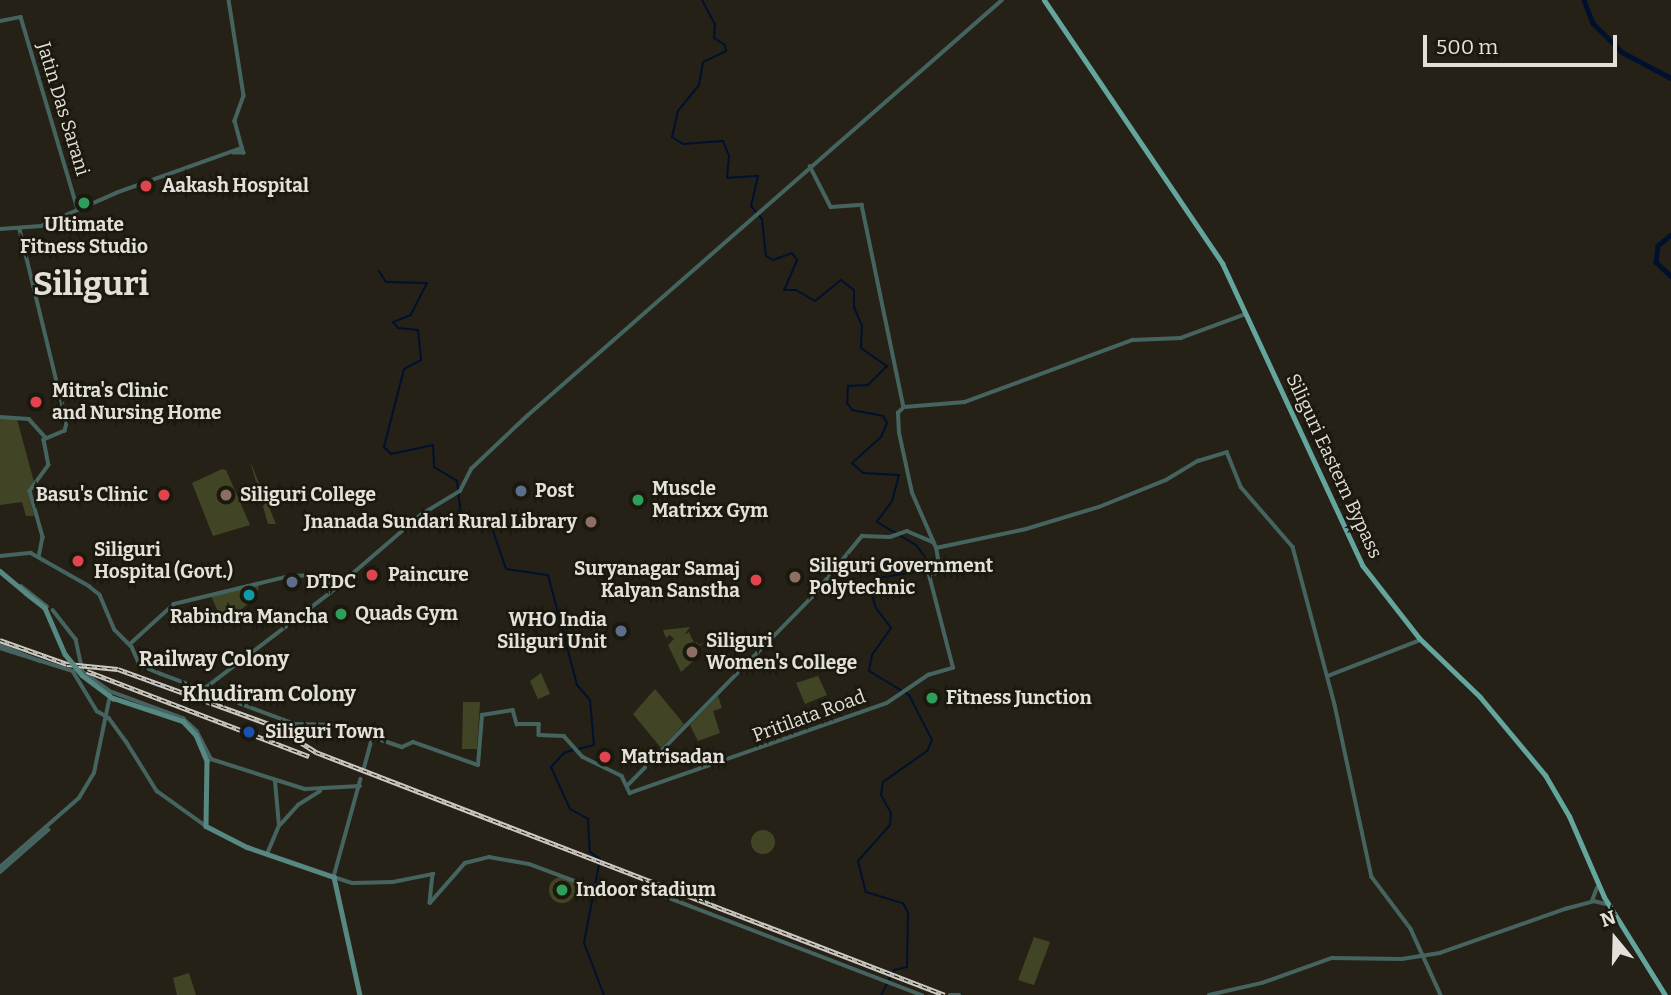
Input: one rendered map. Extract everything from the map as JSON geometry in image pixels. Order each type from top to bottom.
[{"type":"main road","name":"Siliguri Eastern Bypass","points":[[1042,0],[1202,235],[1245,314],[1350,546],[1373,582],[1419,638],[1480,697],[1545,775],[1569,816],[1605,900]]},
{"type":"main road","name":"Siliguri Eastern Bypass","points":[[1350,546],[1418,641],[1473,693],[1538,770],[1565,814],[1597,888],[1663,995]]},
{"type":"main road","points":[[0,573],[46,610],[75,667],[110,696],[186,724],[208,764],[206,826],[267,854],[334,877],[360,995]]},
{"type":"street","points":[[0,229],[20,230],[242,148],[235,121],[244,96],[229,0]]},
{"type":"street","points":[[204,689],[337,588],[422,514],[460,491],[471,469],[527,416],[1002,0]]},
{"type":"street","name":"Jatin Das Sarani","points":[[0,21],[20,17],[78,210]]},
{"type":"street","points":[[810,166],[831,207],[862,205],[904,407]]},
{"type":"street","points":[[20,230],[66,412],[65,431],[45,437]]},
{"type":"street","points":[[935,546],[916,503],[905,463],[898,413],[904,407],[965,401],[1140,338],[1181,338],[1245,314]]},
{"type":"street","points":[[0,417],[29,419],[45,437],[49,465],[30,495],[43,537],[39,557]]},
{"type":"street","points":[[0,556],[25,552],[39,557],[97,592],[115,629],[130,644],[141,666],[295,724],[324,723],[373,735],[402,747],[413,742],[478,765],[483,714],[513,710],[517,724],[539,724],[539,735],[564,736],[576,751],[622,776],[628,785],[812,597],[862,536],[918,533],[935,546],[1026,529],[1099,507],[1227,452],[1241,487],[1293,547],[1328,676],[1372,877],[1411,929],[1441,995]]},
{"type":"street","name":"Pritilata Road","points":[[628,785],[630,793],[775,745],[900,695],[928,675],[953,668],[929,575],[940,572],[935,546]]},
{"type":"street","points":[[130,644],[174,604],[290,576],[320,575],[331,587],[337,588]]},
{"type":"street","points":[[9,581],[47,606]]},
{"type":"street","points":[[330,593],[331,587]]},
{"type":"street","points":[[53,610],[76,639],[81,670],[77,676]]},
{"type":"street","points":[[1328,676],[1418,641]]},
{"type":"street","points":[[0,647],[77,676],[96,710],[113,722],[157,791],[206,826]]},
{"type":"street","points":[[81,670],[112,692],[183,718],[197,731],[211,759],[275,781],[320,791],[360,786]]},
{"type":"street","points":[[0,870],[79,798],[94,773],[110,696]]},
{"type":"street","points":[[365,768],[373,735]]},
{"type":"street","points":[[362,779],[334,877],[353,883],[393,882],[433,874],[430,903],[465,863],[489,857],[540,866],[588,886],[642,888],[847,964],[894,988],[922,995]]},
{"type":"street","points":[[275,781],[279,825]]},
{"type":"street","points":[[267,854],[279,825],[298,805],[320,791]]},
{"type":"street","points":[[1590,902],[1597,888]]},
{"type":"street","points":[[1209,995],[1262,983],[1332,958],[1422,956],[1590,902],[1605,900]]},
{"type":"street","points":[[950,995],[960,995]]},
{"type":"green space","points":[[0,418],[17,419],[34,482],[28,491],[34,516],[26,516],[22,502],[0,505]]},
{"type":"green space","points":[[250,461],[276,524],[268,524]]},
{"type":"green space","points":[[222,469],[226,470],[250,525],[213,536],[192,483]]},
{"type":"green space","points":[[259,584],[257,597],[234,615],[226,620],[219,614],[211,596]]},
{"type":"green space","points":[[690,627],[684,635],[689,632],[694,643],[698,642],[696,646],[704,642],[693,652],[698,657],[681,672],[668,645],[674,639],[670,635],[666,638],[663,630]]},
{"type":"green space","points":[[541,673],[550,694],[538,699],[530,681]]},
{"type":"green space","points":[[818,676],[827,695],[805,704],[796,683]]},
{"type":"green space","points":[[655,689],[684,724],[661,748],[633,714]]},
{"type":"green space","points":[[718,696],[722,708],[713,711],[720,733],[698,741],[690,725]]},
{"type":"green space","points":[[463,702],[480,702],[477,749],[462,749]]},
{"type":"green space","points":[[763,830],[774,837],[775,842],[768,853],[763,854],[752,847],[751,842],[758,831]]},
{"type":"green space","name":"Indoor stadium","points":[[562,877],[571,881],[575,890],[571,899],[562,903],[553,899],[549,890],[553,881]]},
{"type":"green space","points":[[1034,937],[1050,942],[1034,985],[1018,980]]},
{"type":"green space","points":[[189,973],[196,995],[177,995],[173,978]]},
{"type":"waterway","points":[[702,0],[715,24],[714,38],[725,45],[726,51],[703,62],[699,85],[678,111],[672,137],[683,144],[723,141],[729,156],[727,178],[758,176],[751,206],[762,219],[766,256],[773,260],[792,253],[797,260],[784,290],[796,290],[815,301],[841,280],[854,290],[854,307],[862,326],[861,348],[887,366],[868,385],[848,386],[847,403],[852,410],[883,416],[887,423],[881,437],[852,463],[863,473],[899,475],[892,501],[877,522],[916,545],[925,557],[921,571],[878,578],[871,592],[876,608],[891,628],[872,655],[869,671],[909,695],[932,740],[927,751],[883,782],[881,795],[891,813],[890,825],[858,861],[866,892],[903,903],[908,913],[907,967],[894,970],[881,995]]},
{"type":"waterway","points":[[1584,0],[1593,23],[1622,52],[1671,78]]},
{"type":"waterway","points":[[1671,235],[1658,246],[1656,262],[1671,276]]},
{"type":"waterway","points":[[379,271],[386,282],[427,283],[411,315],[393,322],[398,328],[418,330],[421,360],[404,369],[384,447],[391,454],[433,445],[434,467],[457,481],[462,524],[492,528],[506,569],[548,575],[577,685],[590,700],[594,745],[565,752],[551,767],[570,809],[588,819],[590,852],[600,859],[584,943],[604,995]]},
{"type":"railway","points":[[0,640],[67,664],[118,669],[275,726],[316,752],[945,995]]},
{"type":"railway","points":[[87,671],[309,756]]},
{"type":"place","name":"Aakash Hospital","points":[[146,186]]},
{"type":"place","name":"Ultimate Fitness Studio","points":[[84,203]]},
{"type":"place","name":"Mitra's Clinic and Nursing Home","points":[[36,402]]},
{"type":"place","name":"Post","points":[[521,491]]},
{"type":"place","name":"Basu's Clinic","points":[[164,495]]},
{"type":"place","name":"Siliguri College","points":[[226,495]]},
{"type":"place","name":"Muscle Matrixx Gym","points":[[638,500]]},
{"type":"place","name":"Jnanada Sundari Rural Library","points":[[591,522]]},
{"type":"place","name":"Siliguri Hospital (Govt.)","points":[[78,561]]},
{"type":"place","name":"Paincure","points":[[372,575]]},
{"type":"place","name":"Siliguri Government Polytechnic","points":[[795,577]]},
{"type":"place","name":"Suryanagar Samaj Kalyan Sanstha","points":[[756,580]]},
{"type":"place","name":"DTDC","points":[[292,582]]},
{"type":"place","name":"Rabindra Mancha","points":[[249,595]]},
{"type":"place","name":"Quads Gym","points":[[341,614]]},
{"type":"place","name":"WHO India Siliguri Unit","points":[[621,631]]},
{"type":"place","name":"Siliguri Women's College","points":[[692,652]]},
{"type":"place","name":"Fitness Junction","points":[[932,698]]},
{"type":"place","name":"Siliguri Town","points":[[249,732]]},
{"type":"place","name":"Matrisadan","points":[[605,757]]},
{"type":"place","name":"Indoor stadium","points":[[562,890]]},
{"type":"district","name":"Siliguri","points":[[91,285]]},
{"type":"district","name":"Railway Colony","points":[[214,659]]},
{"type":"district","name":"Khudiram Colony","points":[[269,694]]}]
